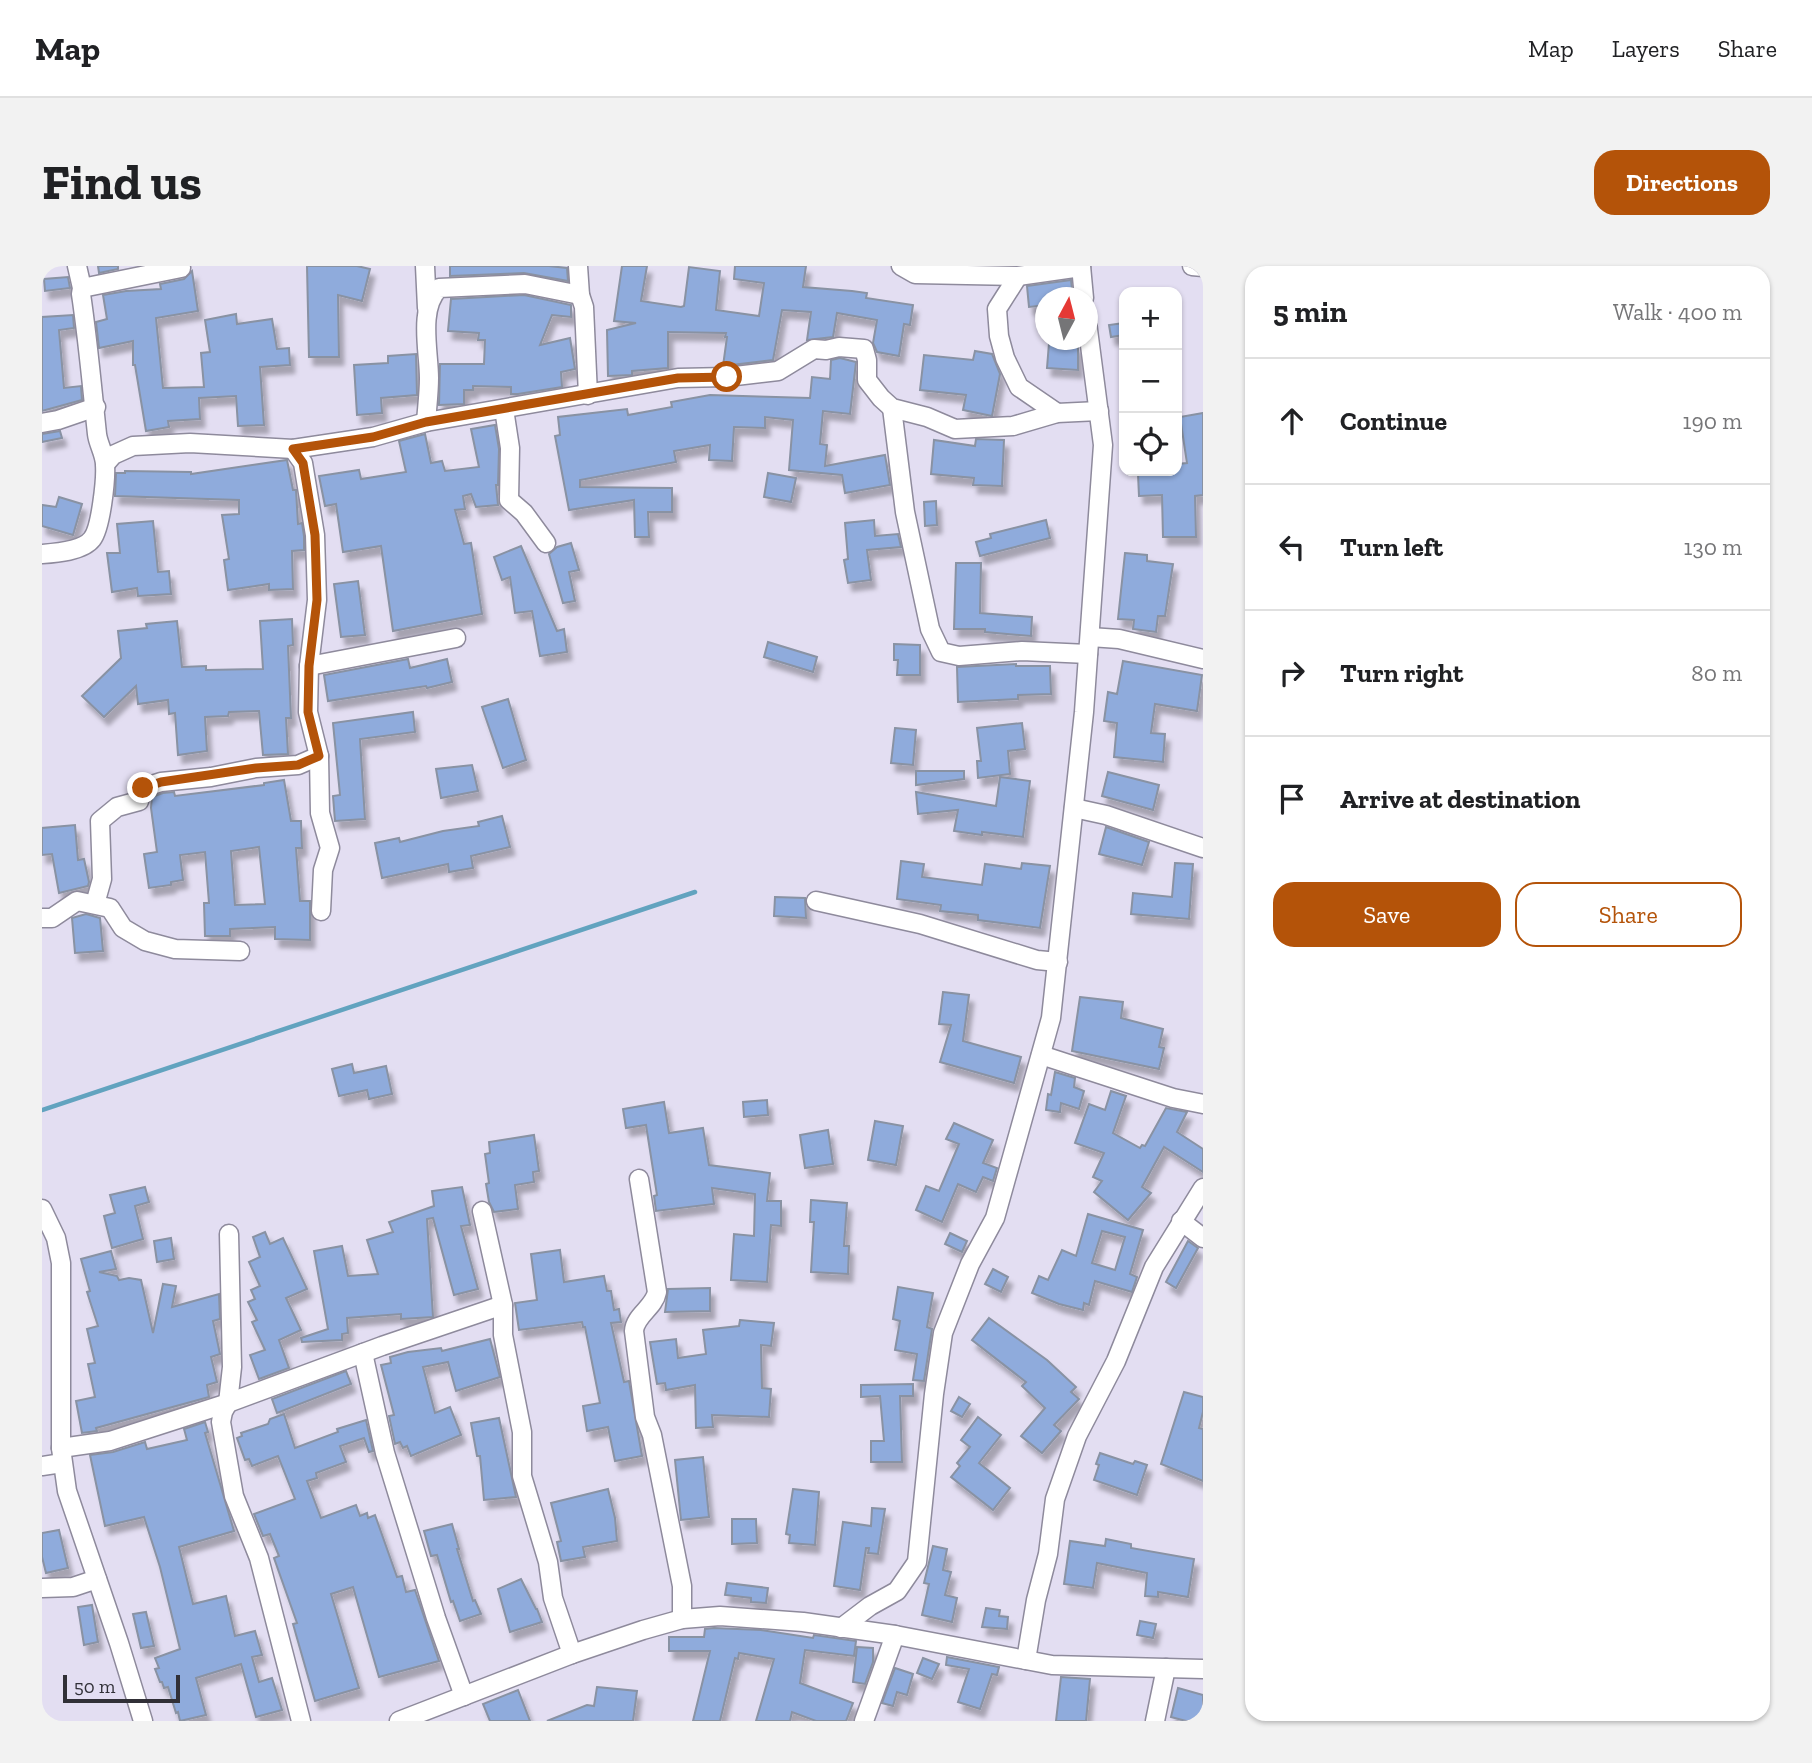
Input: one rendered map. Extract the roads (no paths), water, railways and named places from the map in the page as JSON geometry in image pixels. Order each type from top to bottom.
[{"type":"street","points":[[63,266],[82,288]]},
{"type":"street","points":[[42,554],[58,553],[86,544],[93,538],[106,463],[97,437],[96,407],[77,266]]},
{"type":"street","points":[[425,266],[429,381],[426,422]]},
{"type":"street","points":[[578,266],[580,295],[584,307],[588,395]]},
{"type":"street","points":[[901,266],[915,274],[1018,276],[1080,267],[1083,287]]},
{"type":"street","points":[[1192,266],[1203,267]]},
{"type":"street","points":[[82,288],[181,268]]},
{"type":"street","points":[[1018,276],[997,309],[1002,347],[1019,387],[1057,413]]},
{"type":"street","points":[[427,319],[432,295],[439,288],[525,284],[580,295]]},
{"type":"street","points":[[106,463],[113,455],[133,446],[190,443],[293,449],[373,437],[426,422],[678,378],[727,377],[778,371],[814,349],[839,347],[864,349],[867,380],[892,408],[927,417],[955,429],[1013,426],[1057,413],[1099,411]]},
{"type":"street","points":[[841,1628],[870,1606],[897,1591],[917,1562],[943,1333],[970,1264],[995,1218],[1051,1018],[1089,645],[1103,444],[1091,350]]},
{"type":"street","points":[[42,423],[96,407]]},
{"type":"street","points":[[892,408],[905,512],[930,629],[941,652],[959,656],[1022,650],[1073,655],[1089,645],[1119,639],[1203,659]]},
{"type":"street","points":[[504,409],[510,448],[509,500],[524,513],[546,543]]},
{"type":"street","points":[[293,449],[303,463],[315,535],[317,600],[309,666],[308,712],[319,756],[320,813],[330,848],[323,870],[321,911]]},
{"type":"street","points":[[309,666],[456,638]]},
{"type":"street","points":[[95,904],[102,879],[100,821],[117,807],[139,801],[143,788],[161,782],[256,768],[298,765],[319,756]]},
{"type":"street","points":[[1074,808],[1106,815],[1203,849]]},
{"type":"street","points":[[42,918],[52,918],[78,901],[110,908],[124,928],[145,941],[175,949],[240,950]]},
{"type":"street","points":[[816,901],[919,924],[1037,960],[1058,962]]},
{"type":"street","points":[[1041,1055],[1173,1098],[1203,1104]]},
{"type":"street","points":[[639,1179],[657,1292],[656,1300],[635,1323],[634,1331],[645,1418],[652,1435],[682,1586],[682,1619]]},
{"type":"street","points":[[1026,1660],[1036,1600],[1048,1554],[1055,1499],[1077,1436],[1116,1361],[1154,1267],[1203,1188]]},
{"type":"street","points":[[42,1209],[56,1238],[61,1263],[61,1455],[66,1491],[144,1721]]},
{"type":"street","points":[[482,1211],[503,1305],[503,1335],[522,1432],[522,1476],[548,1562],[553,1598],[572,1654]]},
{"type":"street","points":[[1181,1221],[1203,1238]]},
{"type":"street","points":[[229,1234],[232,1367],[229,1403],[221,1422],[234,1496],[259,1558],[301,1721]]},
{"type":"street","points":[[42,1466],[61,1455],[229,1403],[503,1305]]},
{"type":"street","points":[[363,1353],[385,1453],[436,1618],[464,1696]]},
{"type":"street","points":[[42,1588],[73,1587],[97,1578]]},
{"type":"street","points":[[399,1721],[572,1654],[682,1619],[720,1616],[895,1635],[1052,1665],[1203,1669]]},
{"type":"street","points":[[864,1721],[895,1635]]},
{"type":"street","points":[[1155,1721],[1166,1668]]},
{"type":"waterway","points":[[42,1110],[695,892]]}]
